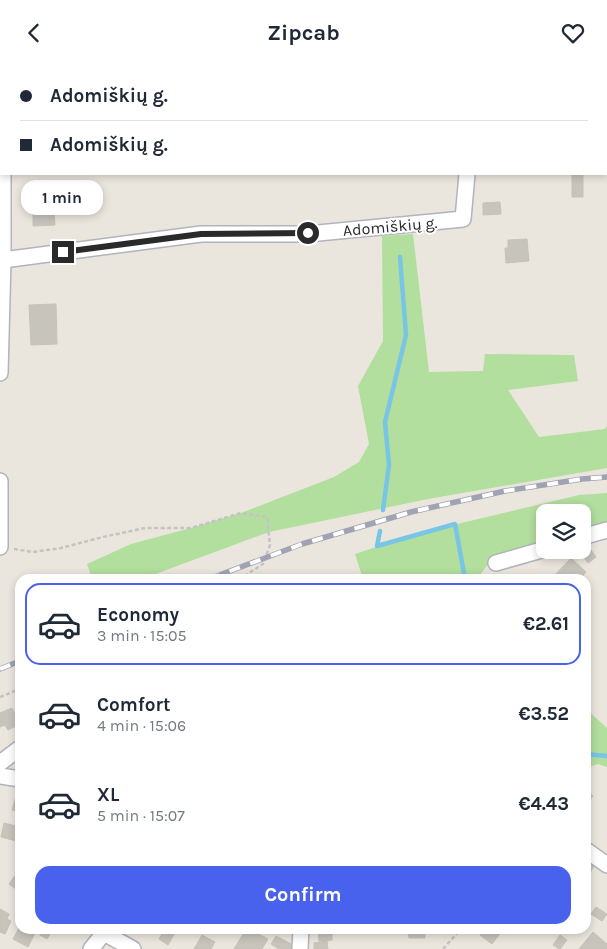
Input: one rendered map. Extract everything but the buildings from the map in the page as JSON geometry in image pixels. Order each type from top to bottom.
[{"type":"street","points":[[0,373],[3,175]]},
{"type":"street","name":"Adomiškių g.","points":[[3,260],[201,234],[308,233],[463,219],[467,175]]},
{"type":"street","points":[[0,481],[0,547]]},
{"type":"street","points":[[591,534],[607,530]]},
{"type":"street","points":[[496,563],[536,552]]},
{"type":"street","points":[[0,763],[15,752]]},
{"type":"street","points":[[0,776],[15,778]]},
{"type":"street","points":[[591,854],[607,865]]},
{"type":"street","points":[[91,949],[103,934]]},
{"type":"street","points":[[106,934],[133,949]]},
{"type":"street","points":[[300,949],[301,934]]},
{"type":"path","points":[[0,547],[33,552],[61,548],[145,528],[191,528],[241,513],[267,517],[270,545],[262,564],[247,574]]},
{"type":"path","points":[[0,697],[15,691]]},
{"type":"path","points":[[443,949],[456,934]]},
{"type":"green space","points":[[413,234],[429,372],[483,371],[485,354],[574,355],[578,381],[508,390],[539,437],[605,429],[607,426],[607,468],[428,499],[269,532],[156,574],[91,574],[87,564],[131,544],[241,513],[334,477],[359,462],[369,444],[358,386],[383,341],[382,236]]},
{"type":"green space","points":[[607,493],[607,524],[591,529],[591,504],[541,504],[579,495]]},
{"type":"green space","points":[[536,505],[536,544],[494,556],[481,574],[361,574],[355,554],[415,534]]},
{"type":"green space","points":[[591,714],[607,728],[607,767],[598,764],[591,766]]},
{"type":"waterway","points":[[383,510],[389,465],[385,422],[406,335],[400,257]]},
{"type":"waterway","points":[[380,531],[377,546],[455,524],[464,574]]},
{"type":"waterway","points":[[591,754],[607,756]]},
{"type":"railway","points":[[222,574],[302,544],[411,512],[505,491],[607,477]]},
{"type":"railway","points":[[0,669],[15,663]]},
{"type":"route","points":[[63,252],[201,234],[308,233]]}]
